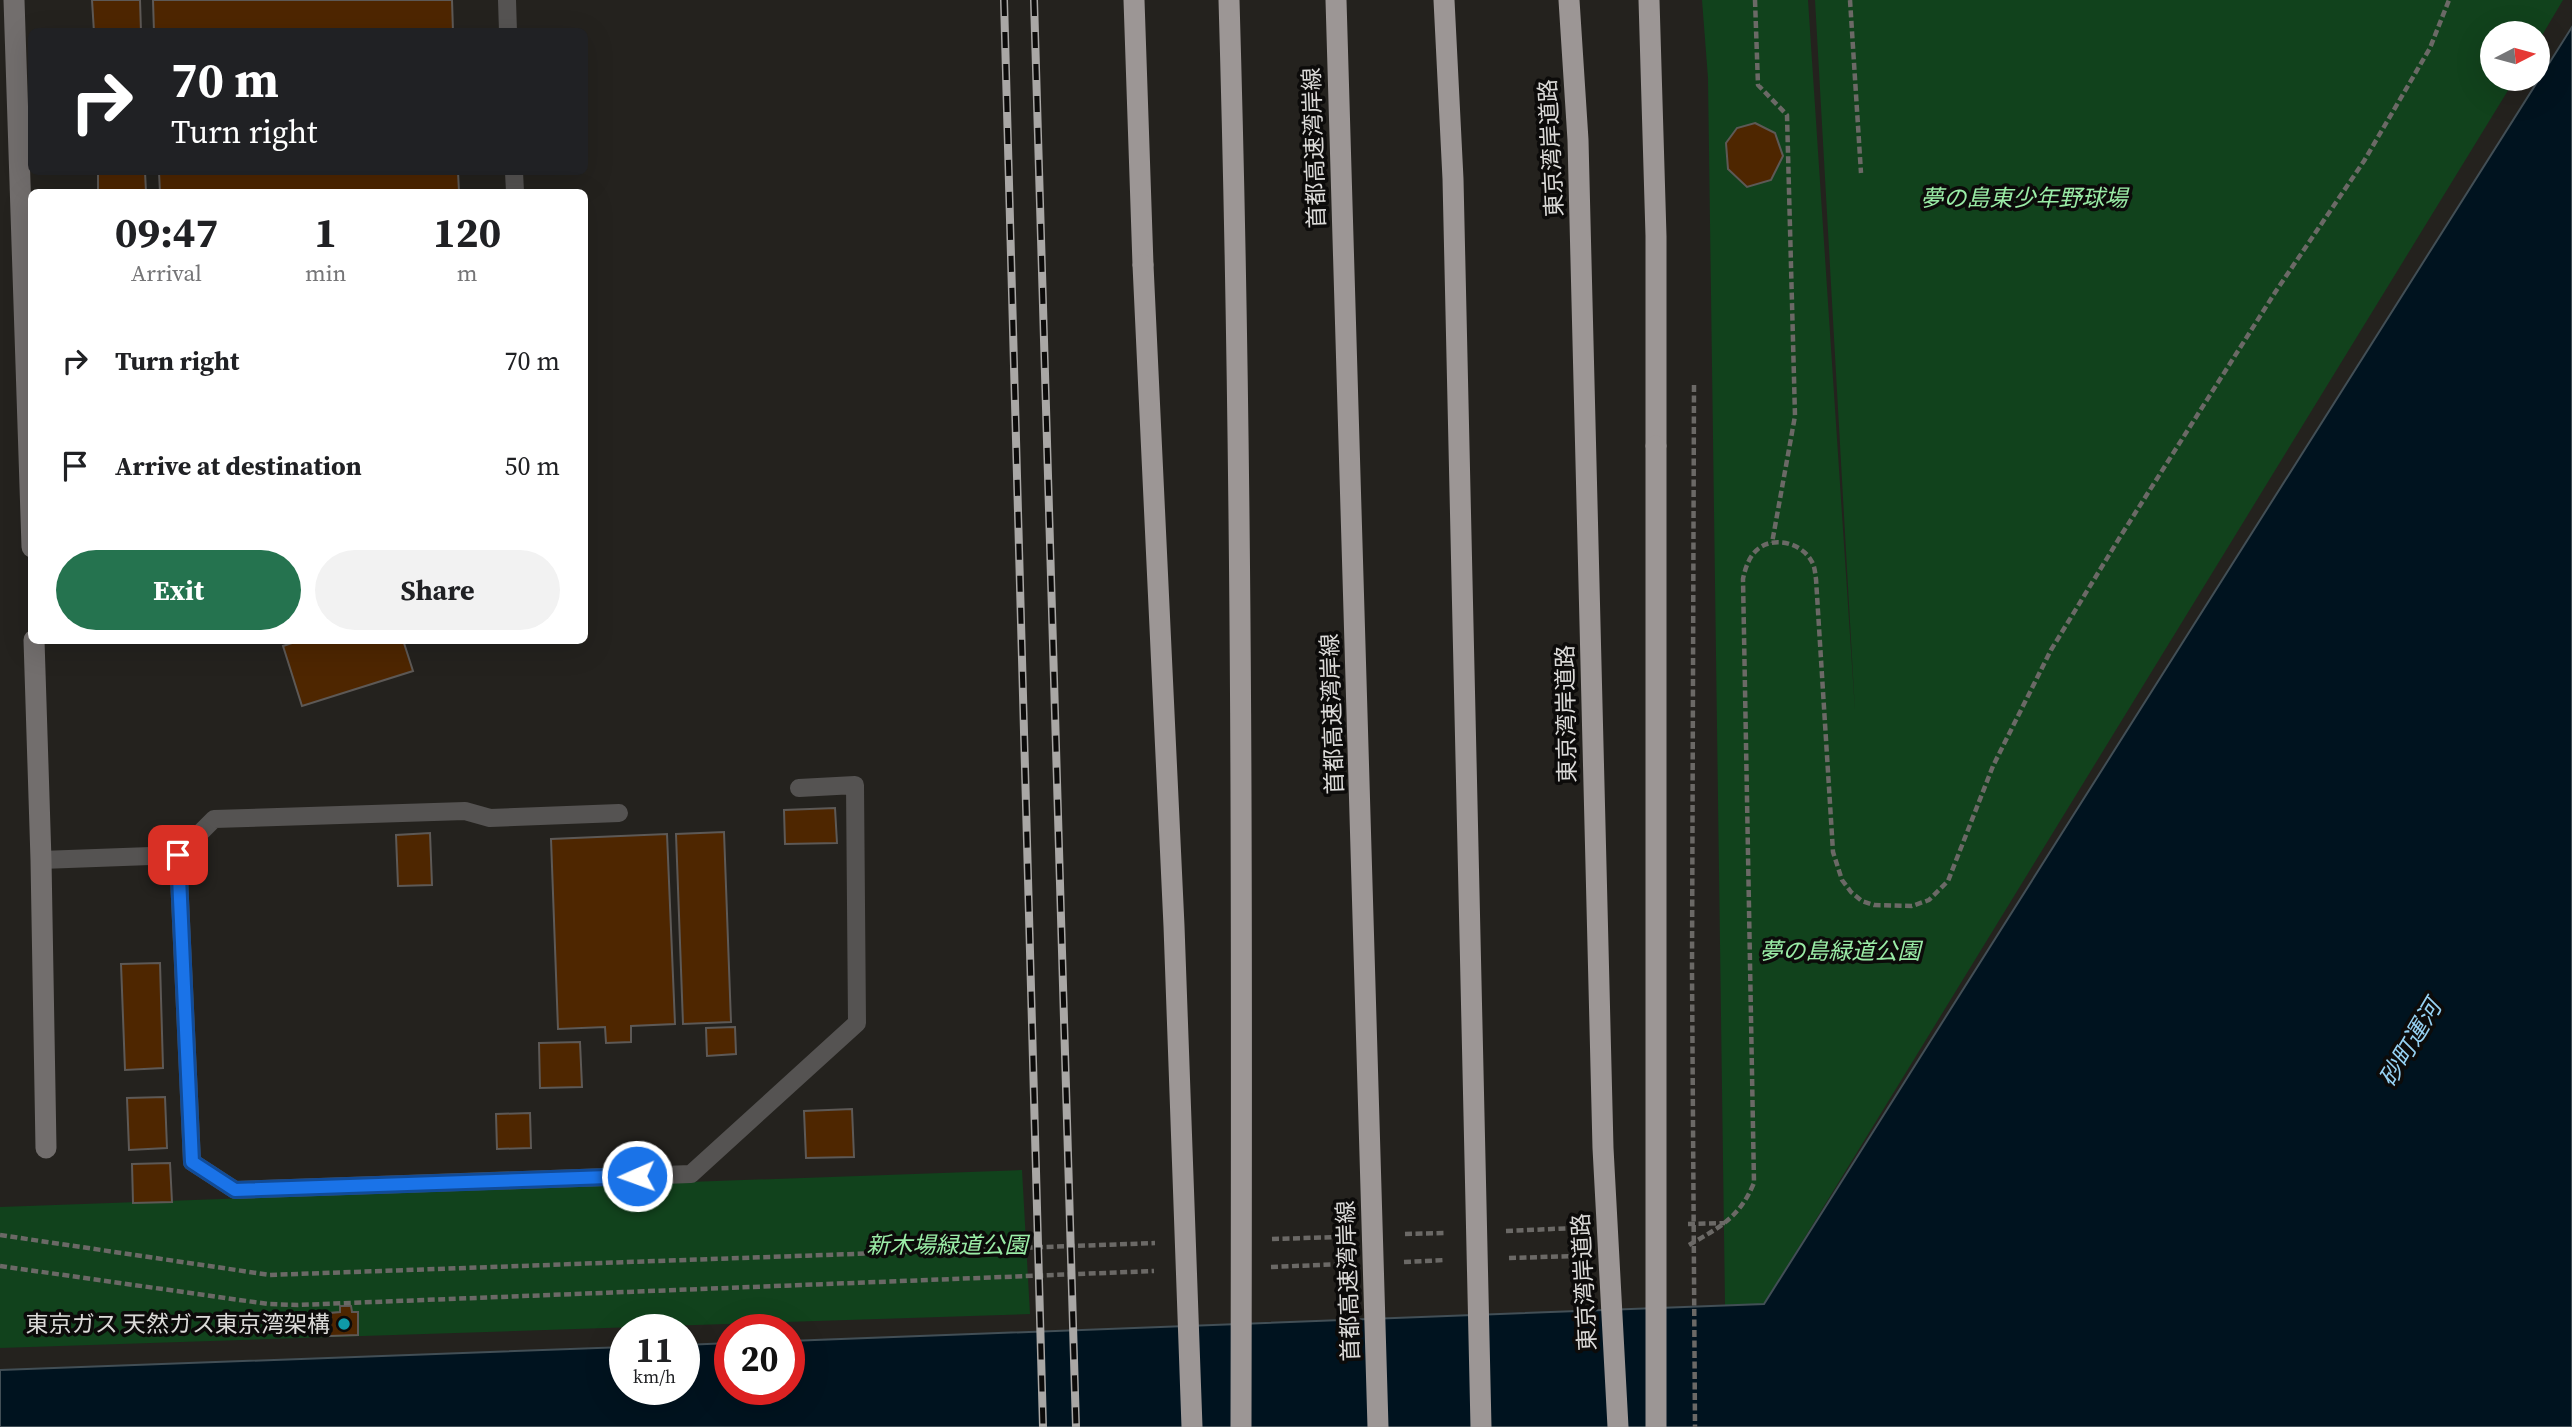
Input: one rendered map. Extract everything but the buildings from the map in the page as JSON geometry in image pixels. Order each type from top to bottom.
[{"type":"highway","points":[[1134,0],[1192,1427]]},
{"type":"highway","points":[[1229,0],[1233,133],[1242,911],[1241,1427]]},
{"type":"highway","name":"首都高速湾岸線","points":[[1336,0],[1378,1427]]},
{"type":"highway","points":[[1444,0],[1452,179],[1481,1427]]},
{"type":"highway","name":"東京湾岸道路","points":[[1569,0],[1578,140],[1603,1148],[1618,1427]]},
{"type":"highway","points":[[1649,0],[1656,236],[1656,1427]]},
{"type":"street","points":[[14,0],[28,425]]},
{"type":"street","points":[[34,644],[46,1147]]},
{"type":"lane","points":[[507,0],[509,28]]},
{"type":"lane","points":[[178,855],[192,1162],[235,1190],[691,1174],[856,1024],[855,785],[799,788]]},
{"type":"lane","points":[[41,860],[178,855],[215,819],[465,811],[490,818],[619,813]]},
{"type":"path","points":[[1755,0],[1759,85],[1787,115],[1796,416],[1772,543]]},
{"type":"path","points":[[1850,0],[1861,173]]},
{"type":"path","points":[[1679,1252],[1735,1215],[1747,1199],[1754,1183],[1743,579],[1750,559],[1756,550],[1772,543],[1792,544],[1800,548],[1813,563],[1831,826],[1836,866],[1842,880],[1862,901],[1888,907],[1912,906],[1929,900],[1948,881],[1993,766],[2051,650],[2246,338],[2364,161],[2430,48],[2449,0]]},
{"type":"path","points":[[1694,384],[1692,971],[1695,1427]]},
{"type":"path","points":[[1684,1224],[1726,1223]]},
{"type":"path","points":[[1505,1231],[1588,1228]]},
{"type":"path","points":[[1394,1235],[1449,1233]]},
{"type":"path","points":[[0,1235],[270,1275],[1159,1243]]},
{"type":"path","points":[[1270,1239],[1353,1236]]},
{"type":"path","points":[[1498,1259],[1581,1255]]},
{"type":"path","points":[[1401,1262],[1456,1260]]},
{"type":"path","points":[[1262,1267],[1345,1264]]},
{"type":"path","points":[[0,1266],[288,1305],[1164,1271]]},
{"type":"green space","points":[[1702,0],[1808,0],[1855,711],[1815,0],[2563,0],[2550,22],[2480,21],[2480,91],[2508,91],[1764,1304],[1725,1305],[1708,78]]},
{"type":"green space","name":"新木場緑道公園","points":[[1022,1170],[1030,1314],[805,1321],[805,1314],[714,1314],[714,1324],[700,1325],[700,1314],[609,1314],[609,1328],[0,1348],[0,1207]]},
{"type":"water","name":"砂町運河","points":[[2572,27],[2572,1427],[0,1427],[0,1370],[609,1348],[609,1405],[700,1405],[700,1344],[714,1344],[714,1405],[805,1405],[805,1340],[1764,1304],[2532,91],[2550,91],[2550,62]]},
{"type":"railway","points":[[1004,0],[1043,1427]]},
{"type":"railway","points":[[1034,0],[1076,1427]]},
{"type":"place","name":"東京ガス 天然ガス東京湾架構","points":[[344,1324]]},
{"type":"route","points":[[178,855],[192,1162],[235,1190],[637,1176]]},
{"type":"park label","name":"夢の島東少年野球場","points":[[2024,198]]},
{"type":"park label","name":"夢の島緑道公園","points":[[1840,951]]}]
